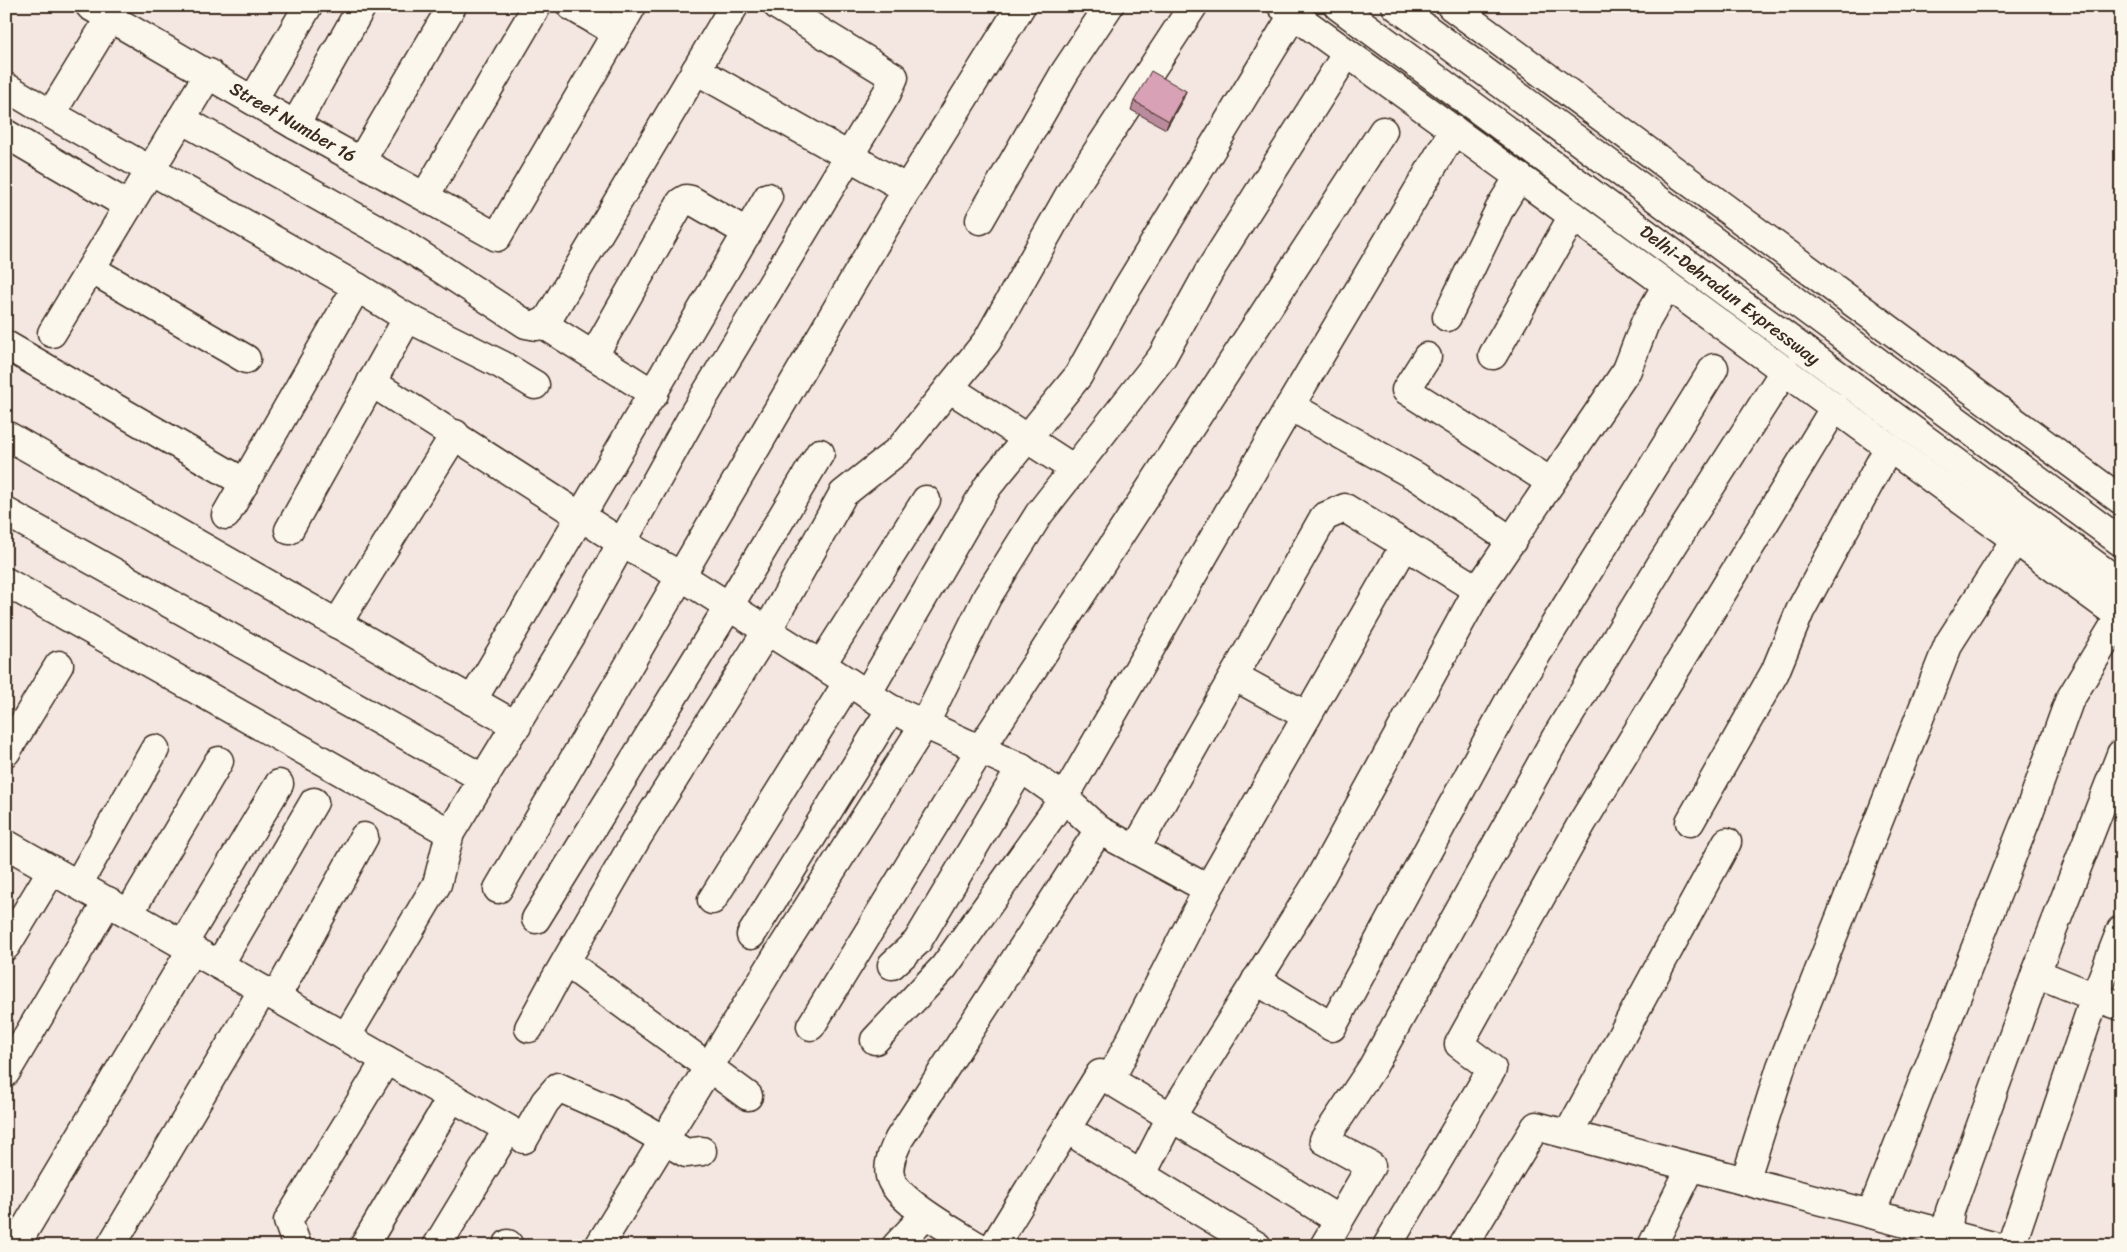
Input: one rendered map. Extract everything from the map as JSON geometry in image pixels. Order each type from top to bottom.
[{"type":"main road","points":[[253,100],[308,6]]},
{"type":"main road","points":[[295,124],[362,6]]},
{"type":"main road","points":[[361,161],[452,6]]},
{"type":"main road","points":[[425,196],[536,6]]},
{"type":"main road","points":[[571,6],[616,32],[632,6]]},
{"type":"main road","points":[[181,119],[391,237],[526,324],[532,326],[543,324],[548,319],[734,6]]},
{"type":"main road","points":[[346,1037],[437,884],[450,833],[517,726],[693,415],[887,92],[894,77],[778,6]]},
{"type":"main road","points":[[498,889],[908,189],[1021,6]]},
{"type":"main road","points":[[980,220],[1065,72],[1109,6]]},
{"type":"main road","points":[[529,1028],[638,836],[767,630],[843,494],[900,449],[987,341],[1072,190],[1193,6]]},
{"type":"main road","name":"Delhi-Dehradun Expressway","points":[[1338,6],[2121,584]]},
{"type":"main road","name":"Delhi-Dehradun Expressway","points":[[1396,6],[2121,542]]},
{"type":"main road","points":[[1451,6],[2121,500]]},
{"type":"main road","points":[[51,114],[99,12]]},
{"type":"main road","name":"Street Number 16","points":[[99,12],[497,237],[616,32]]},
{"type":"main road","points":[[712,900],[858,688],[988,486],[1078,376],[1126,290],[1284,23],[1337,68],[1442,149],[1510,192],[1562,237],[1657,303],[1785,370],[2120,616],[2069,702],[2028,815],[1871,1214]]},
{"type":"main road","points":[[599,1246],[708,1067],[924,725],[987,597],[1039,514],[1162,357],[1210,270],[1337,68]]},
{"type":"main road","points":[[696,70],[908,189]]},
{"type":"main road","points":[[52,333],[209,73]]},
{"type":"main road","points":[[6,86],[51,114],[357,287],[404,316],[502,365],[535,385]]},
{"type":"main road","points":[[810,1026],[980,750],[1383,131]]},
{"type":"main road","points":[[6,134],[129,206]]},
{"type":"main road","points":[[874,1040],[944,967],[1064,798],[1290,406],[1442,149]]},
{"type":"main road","points":[[1447,317],[1510,192]]},
{"type":"main road","points":[[472,701],[768,197]]},
{"type":"main road","points":[[594,355],[681,202],[686,199],[691,200],[748,233]]},
{"type":"main road","points":[[1493,355],[1562,237]]},
{"type":"main road","points":[[91,269],[246,359]]},
{"type":"main road","points":[[226,515],[357,287]]},
{"type":"main road","points":[[1142,1174],[1171,1117],[1316,885],[1478,590],[1627,370],[1657,303]]},
{"type":"main road","points":[[289,530],[402,326],[404,316]]},
{"type":"main road","points":[[543,324],[654,394]]},
{"type":"main road","points":[[6,345],[245,483]]},
{"type":"main road","points":[[1427,356],[1406,390],[1551,482]]},
{"type":"main road","points":[[1256,980],[1332,1027],[1520,680],[1714,368]]},
{"type":"main road","points":[[1324,1246],[1371,1166],[1324,1140],[1377,1060],[1555,739],[1663,561],[1785,370]]},
{"type":"main road","points":[[371,382],[455,434],[622,543],[681,576],[891,709],[1021,768],[1064,798],[1099,830],[1208,889]]},
{"type":"main road","points":[[949,388],[1074,469]]},
{"type":"main road","points":[[1290,406],[1417,477],[1512,541]]},
{"type":"main road","points":[[1387,1246],[1492,1069],[1459,1044],[1582,823],[1835,407]]},
{"type":"main road","points":[[337,624],[455,434]]},
{"type":"main road","points":[[6,435],[517,726]]},
{"type":"main road","points":[[1690,822],[1775,672],[1800,611],[1889,447]]},
{"type":"main road","points":[[536,919],[729,606],[820,453]]},
{"type":"main road","points":[[821,665],[926,500]]},
{"type":"main road","points":[[1135,850],[1324,517],[1345,508],[1478,590]]},
{"type":"main road","points":[[6,512],[484,779]]},
{"type":"main road","points":[[1745,1181],[1781,1067],[1949,643],[2015,540]]},
{"type":"main road","points":[[1110,1080],[1208,889],[1405,545]]},
{"type":"main road","points":[[6,582],[450,833]]},
{"type":"main road","points":[[6,752],[60,665]]},
{"type":"main road","points":[[1234,676],[1307,716]]},
{"type":"main road","points":[[751,935],[891,709]]},
{"type":"main road","points":[[78,884],[155,749]]},
{"type":"main road","points":[[1946,1234],[1950,1211],[2036,973],[2121,754]]},
{"type":"main road","points":[[6,1072],[219,761]]},
{"type":"main road","points":[[892,965],[917,942],[1021,768]]},
{"type":"main road","points":[[15,1246],[188,947],[279,784]]},
{"type":"main road","points":[[219,965],[314,802]]},
{"type":"main road","points":[[977,1246],[925,1215],[902,1193],[890,1178],[890,1162],[899,1139],[1099,830]]},
{"type":"main road","points":[[111,1246],[364,837]]},
{"type":"main road","points":[[1568,1134],[1727,842]]},
{"type":"main road","points":[[8,849],[78,884],[508,1129],[442,1244]]},
{"type":"main road","points":[[6,946],[52,870]]},
{"type":"main road","points":[[2011,1246],[2096,997],[2121,930]]},
{"type":"main road","points":[[566,962],[748,1096]]},
{"type":"main road","points":[[2036,973],[2121,1006]]},
{"type":"main road","points":[[297,1246],[288,1221],[386,1060]]},
{"type":"main road","points":[[994,1246],[1100,1074],[1339,1220]]},
{"type":"main road","points":[[524,1139],[545,1102],[558,1087],[619,1114],[686,1153],[702,1152]]},
{"type":"main road","points":[[364,1246],[452,1097]]},
{"type":"main road","points":[[1463,1246],[1536,1126],[1993,1246]]},
{"type":"main road","points":[[1081,1138],[1256,1246]]},
{"type":"main road","points":[[1652,1246],[1691,1167]]},
{"type":"main road","points":[[896,1246],[925,1215]]},
{"type":"building","points":[[1151,71],[1186,91],[1169,121],[1134,101]]}]
